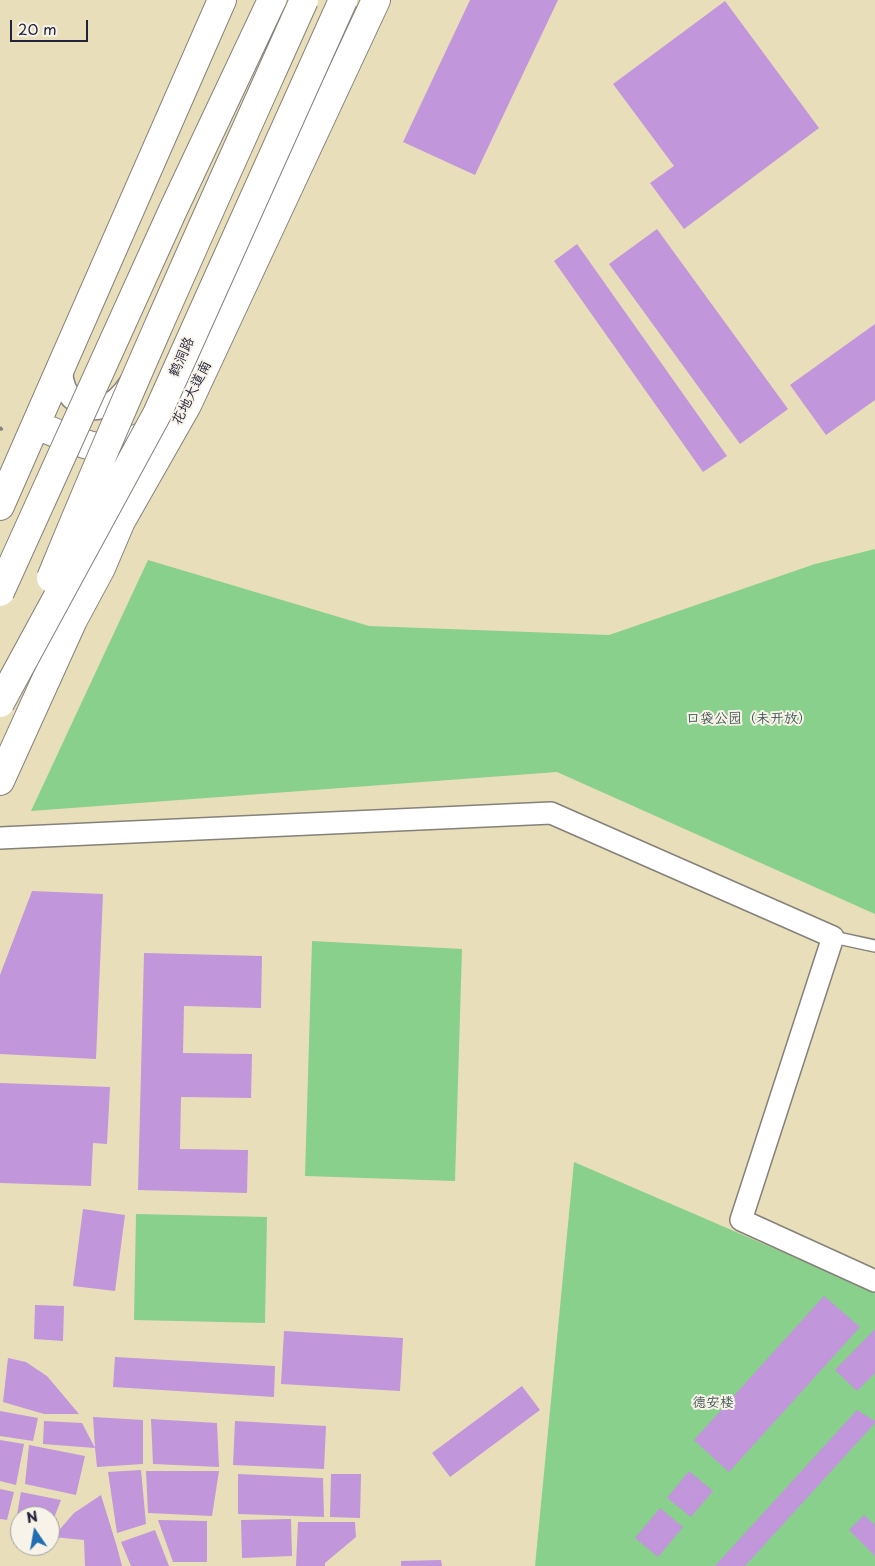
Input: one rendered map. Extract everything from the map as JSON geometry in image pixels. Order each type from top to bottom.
[{"type":"main road","points":[[0,506],[222,0]]},
{"type":"main road","points":[[0,592],[173,210],[272,0]]},
{"type":"main road","points":[[0,702],[140,366],[305,0]]},
{"type":"main road","name":"鹤洞路","points":[[0,702],[157,414],[343,0]]},
{"type":"main road","name":"花地大道南","points":[[0,781],[73,620],[101,568],[120,521],[188,405],[376,0]]},
{"type":"main road","points":[[36,425],[92,446],[111,446],[129,442],[168,424],[180,415],[188,405]]},
{"type":"street","points":[[66,356],[62,371],[63,381],[72,398],[84,406],[99,408],[108,404],[120,396],[129,385],[305,0]]},
{"type":"street","points":[[0,838],[551,813],[833,937],[741,1220],[875,1281]]},
{"type":"lane","points":[[833,937],[875,946]]},
{"type":"green space","name":"口袋公园（未开放）","points":[[875,549],[875,914],[557,772],[31,811],[148,560],[369,626],[609,635],[815,564]]},
{"type":"green space","points":[[312,941],[462,949],[455,1181],[305,1176]]},
{"type":"green space","name":"德安楼","points":[[574,1162],[875,1292],[875,1566],[535,1566]]},
{"type":"green space","points":[[136,1214],[267,1217],[265,1323],[134,1320]]},
{"type":"building","points":[[470,0],[558,0],[475,175],[403,142]]},
{"type":"building","points":[[725,1],[819,128],[684,229],[650,183],[674,166],[613,84]]},
{"type":"building","points":[[657,229],[788,409],[740,444],[609,264]]},
{"type":"building","points":[[577,244],[727,456],[703,472],[554,261]]},
{"type":"building","points":[[875,324],[875,400],[826,435],[790,385]]},
{"type":"building","points":[[32,891],[103,894],[96,1059],[0,1054],[0,975]]},
{"type":"building","points":[[144,953],[262,956],[261,1008],[184,1006],[183,1053],[252,1054],[251,1098],[181,1097],[180,1149],[248,1150],[247,1193],[138,1190]]},
{"type":"building","points":[[0,1083],[110,1087],[107,1144],[93,1143],[91,1186],[0,1183]]},
{"type":"building","points":[[83,1209],[125,1215],[115,1291],[73,1286]]},
{"type":"building","points":[[824,1296],[860,1327],[729,1472],[694,1440]]},
{"type":"building","points":[[35,1305],[64,1306],[63,1341],[34,1339]]},
{"type":"building","points":[[875,1329],[875,1373],[857,1391],[835,1370]]},
{"type":"building","points":[[284,1331],[403,1338],[400,1391],[281,1384]]},
{"type":"building","points":[[115,1357],[275,1366],[274,1397],[113,1387]]},
{"type":"building","points":[[8,1358],[26,1362],[47,1376],[79,1414],[44,1414],[3,1402]]},
{"type":"building","points":[[522,1386],[540,1410],[450,1477],[432,1453]]},
{"type":"building","points":[[857,1410],[875,1421],[875,1423],[745,1566],[715,1566]]},
{"type":"building","points":[[0,1411],[38,1418],[33,1441],[0,1436]]},
{"type":"building","points":[[93,1417],[143,1420],[143,1464],[97,1467]]},
{"type":"building","points":[[151,1419],[217,1423],[219,1467],[153,1464]]},
{"type":"building","points":[[44,1421],[82,1423],[95,1448],[43,1444]]},
{"type":"building","points":[[235,1421],[326,1426],[324,1469],[233,1465]]},
{"type":"building","points":[[0,1440],[24,1444],[16,1485],[0,1481]]},
{"type":"building","points":[[29,1445],[85,1456],[76,1495],[25,1484]]},
{"type":"building","points":[[141,1470],[146,1524],[117,1533],[108,1472]]},
{"type":"building","points":[[146,1471],[219,1471],[212,1516],[148,1513]]},
{"type":"building","points":[[689,1471],[713,1491],[691,1517],[667,1498]]},
{"type":"building","points":[[238,1474],[323,1478],[324,1517],[238,1514]]},
{"type":"building","points":[[331,1474],[361,1474],[360,1518],[330,1517]]},
{"type":"building","points":[[0,1489],[14,1492],[7,1520],[0,1519]]},
{"type":"building","points":[[21,1492],[61,1500],[59,1506],[19,1506]]},
{"type":"building","points":[[101,1495],[122,1566],[85,1566],[84,1540],[60,1538],[60,1529],[74,1513]]},
{"type":"building","points":[[660,1508],[683,1527],[658,1557],[635,1538]]},
{"type":"building","points":[[864,1515],[875,1525],[875,1556],[849,1530]]},
{"type":"building","points":[[291,1519],[292,1556],[242,1558],[241,1520]]},
{"type":"building","points":[[158,1520],[207,1521],[207,1562],[173,1562]]},
{"type":"building","points":[[298,1522],[355,1522],[356,1537],[325,1563],[325,1566],[296,1566]]},
{"type":"building","points":[[155,1530],[169,1566],[131,1566],[121,1542]]},
{"type":"building","points":[[441,1560],[442,1566],[401,1566],[401,1561]]}]
